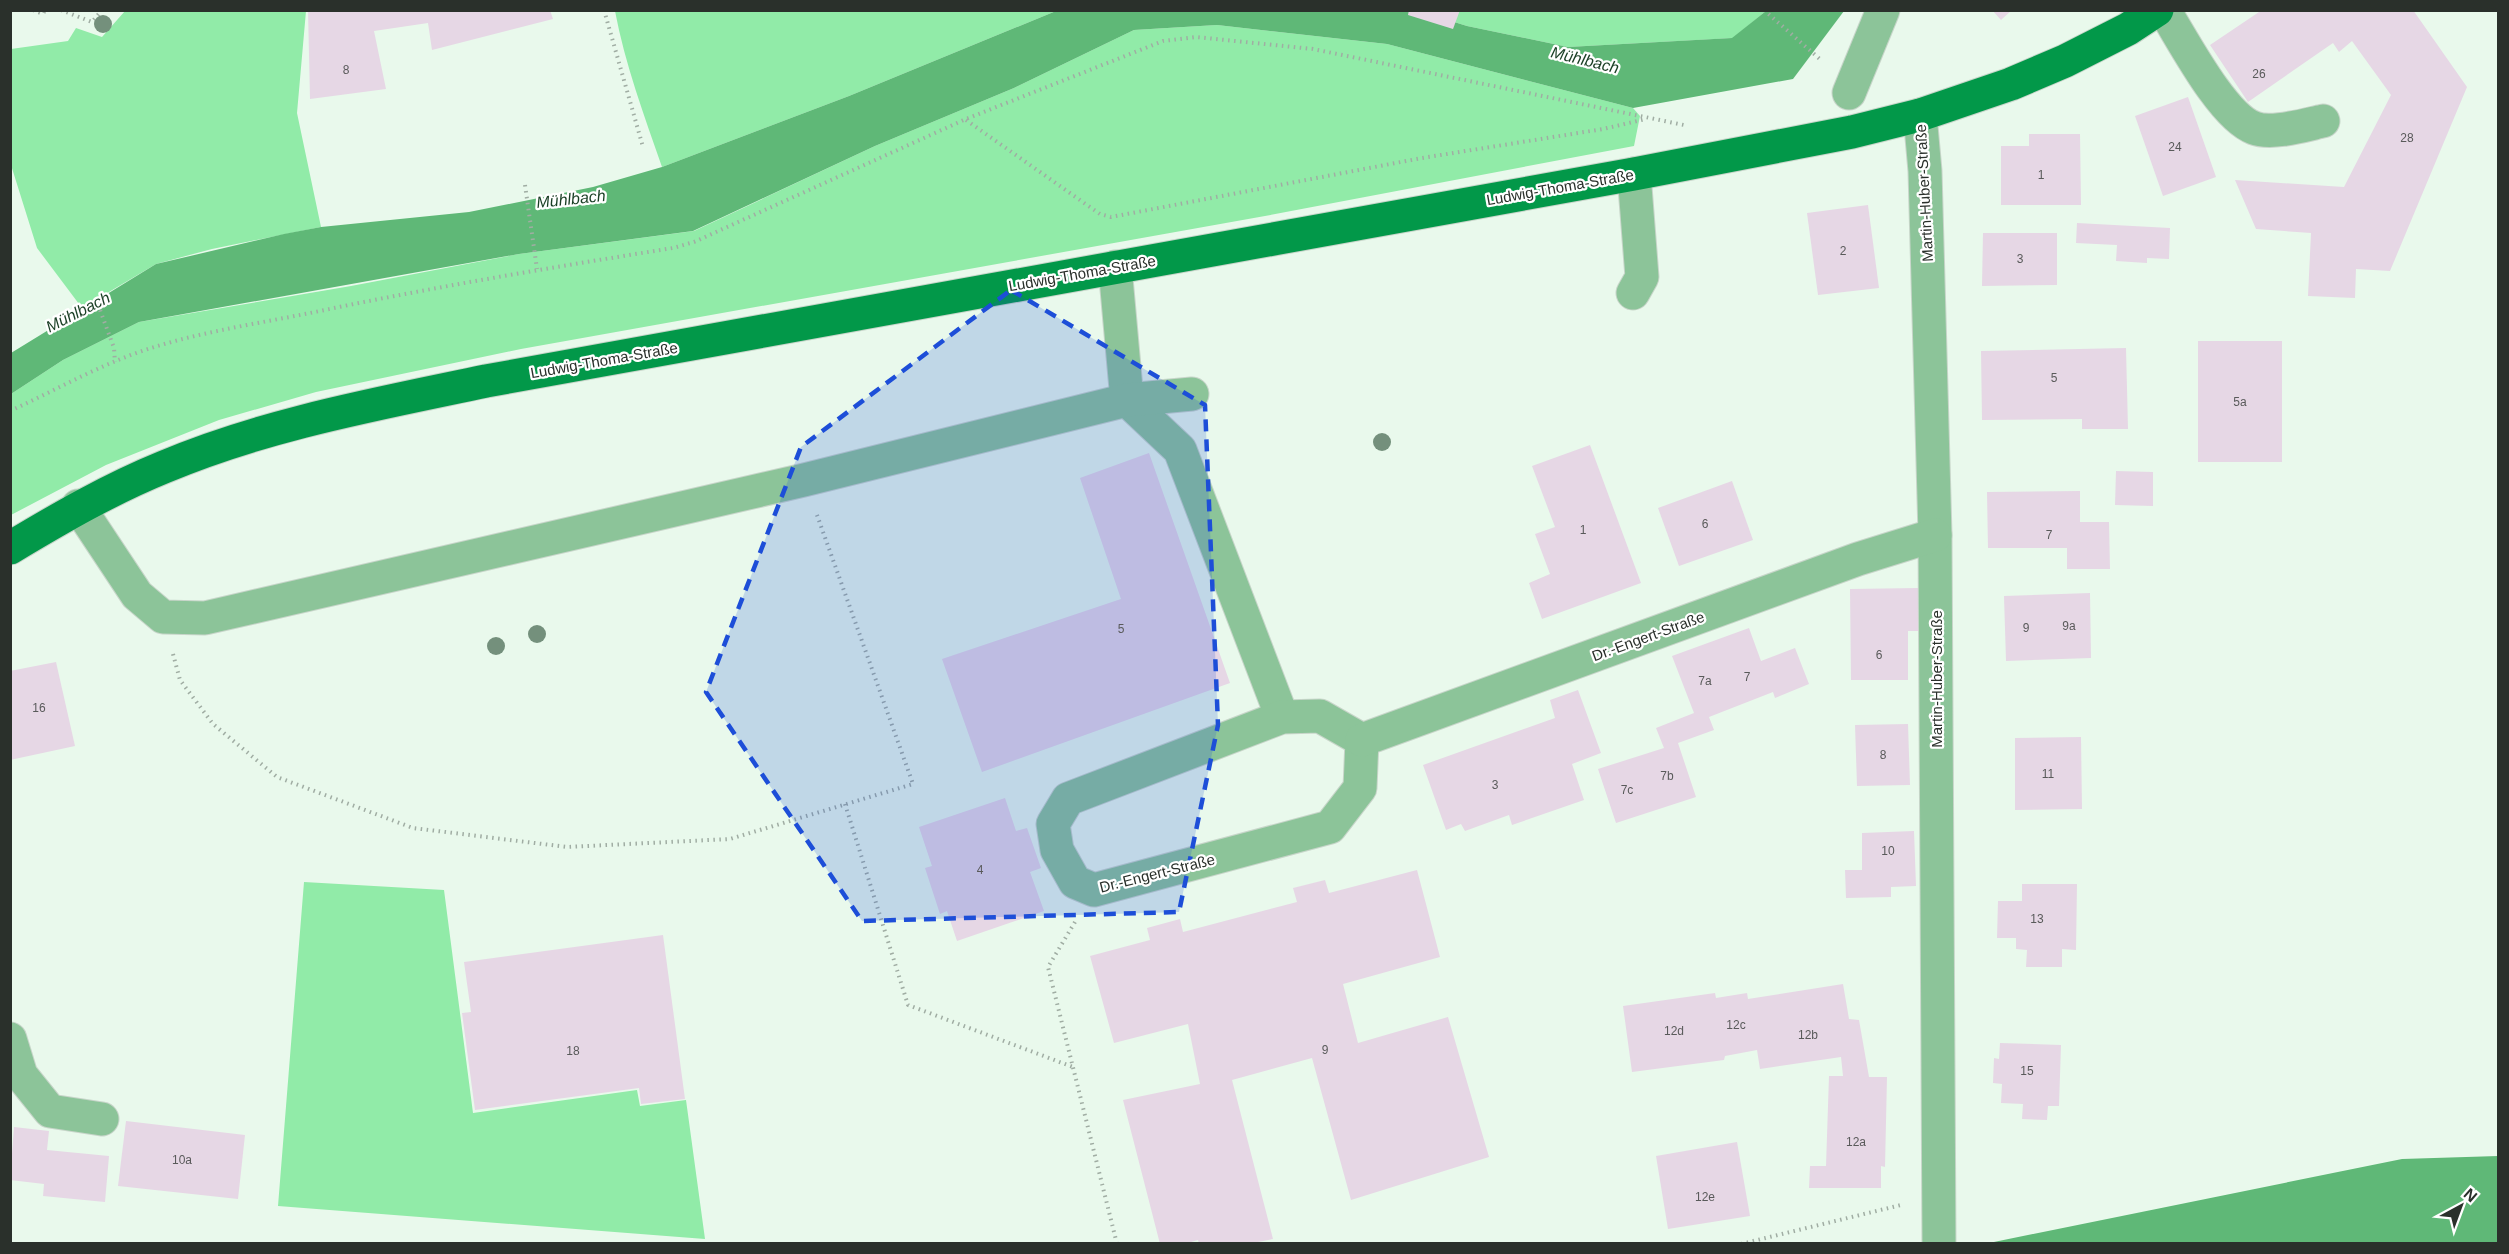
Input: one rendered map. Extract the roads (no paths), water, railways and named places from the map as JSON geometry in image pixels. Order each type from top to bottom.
[{"type":"main road","name":"Ludwig-Thoma-Straße","points":[[10,548],[78,506],[164,467],[233,441],[324,415],[486,381],[1634,174],[1852,132],[1920,115],[2012,84],[2065,61],[2128,29],[2157,10]]},
{"type":"street","points":[[1849,93],[1883,10]]},
{"type":"street","points":[[2164,10],[2232,114],[2255,129],[2285,129],[2323,121]]},
{"type":"street","name":"Martin-Huber-Straße","points":[[1920,115],[1925,171],[1935,535],[1939,1217]]},
{"type":"street","points":[[1633,293],[1642,277],[1634,174]]},
{"type":"street","points":[[1115,267],[1127,400],[1180,450],[1282,717]]},
{"type":"street","points":[[78,506],[137,595],[163,617],[205,618],[804,480],[1127,400],[1192,394]]},
{"type":"street","name":"Dr.-Engert-Straße","points":[[1362,740],[1856,551],[1935,535]]},
{"type":"street","name":"Dr.-Engert-Straße","points":[[1320,716],[1362,740],[1360,788],[1330,827],[1094,890],[1075,882],[1057,850],[1053,824],[1068,800],[1282,717],[1320,716]]},
{"type":"street","points":[[10,1039],[21,1075],[50,1111],[102,1119]]},
{"type":"water","name":"Mühlbach","points":[[1056,11],[1419,11],[1467,26],[1568,47],[1732,38],[1766,11],[1844,11],[1793,79],[1633,108],[1387,44],[1217,25],[1134,30],[1014,88],[875,146],[693,231],[519,254],[139,322],[63,360],[11,394],[11,353],[156,264],[321,227],[469,212],[593,187],[662,167],[849,96]]},
{"type":"water","points":[[2498,1156],[2498,1243],[1989,1243],[2402,1159]]}]
